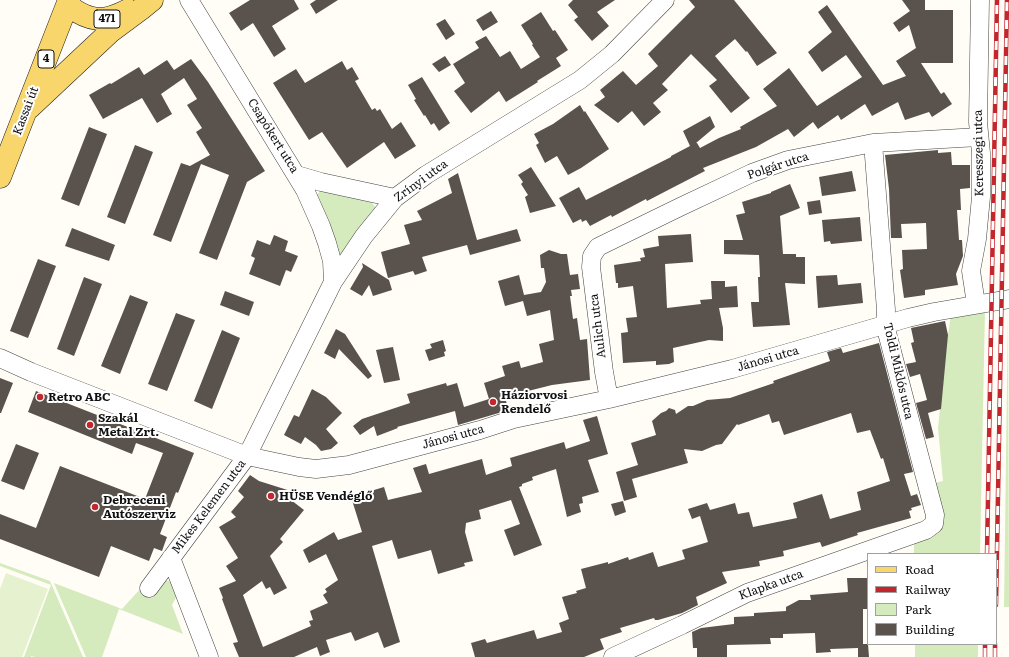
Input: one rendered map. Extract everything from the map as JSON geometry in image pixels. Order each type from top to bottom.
[{"type":"main road","name":"471","points":[[68,3],[82,15],[94,19],[105,19],[124,13],[147,0]]},
{"type":"main road","points":[[25,112],[110,32],[152,0]]},
{"type":"main road","name":"Kassai út","points":[[0,177],[68,3]]},
{"type":"street","name":"Csapókert utca","points":[[189,0],[297,175],[312,204],[327,243],[332,261],[333,282]]},
{"type":"street","name":"Zrínyi utca","points":[[247,456],[333,282],[364,236],[395,198],[426,175],[580,80],[612,54],[665,0]]},
{"type":"street","name":"Keresszegi utca","points":[[976,304],[971,271],[977,239],[981,197],[982,153],[978,122],[980,0]]},
{"type":"street","name":"Polgár utca","points":[[594,252],[598,247],[604,244],[770,166],[805,156],[873,143],[979,137]]},
{"type":"street","name":"Toldi Miklós utca","points":[[873,143],[886,310],[885,324],[934,515],[934,524]]},
{"type":"street","points":[[297,175],[321,182],[395,198]]},
{"type":"street","name":"Aulich utca","points":[[594,252],[591,267],[604,372],[609,399]]},
{"type":"street","name":"Jánosi utca","points":[[0,358],[31,372],[247,456],[316,469],[349,464],[431,443],[514,419],[609,399],[732,369],[885,324],[934,312],[1009,299]]},
{"type":"street","name":"Mikes Kelemen utca","points":[[149,588],[247,456]]},
{"type":"street","name":"Klapka utca","points":[[613,657],[748,593],[926,530],[934,524]]},
{"type":"street","name":"Mikes Kelemen utca","points":[[171,558],[209,657]]},
{"type":"green space","points":[[322,190],[368,198],[377,209],[344,254],[339,254],[316,195]]},
{"type":"green space","points":[[1008,308],[1009,607],[1004,607]]},
{"type":"green space","points":[[985,310],[980,553],[914,553],[914,538],[932,532],[931,484],[943,481],[938,428],[951,315]]},
{"type":"green space","points":[[0,563],[50,581],[83,657],[24,657],[51,585],[0,566]]},
{"type":"green space","points":[[6,573],[48,589],[22,657],[0,657],[0,589]]},
{"type":"green space","points":[[165,580],[172,582],[179,592],[172,605],[183,634],[119,609],[102,657],[86,657],[54,583],[122,609],[141,588]]},
{"type":"green space","points":[[915,645],[978,645],[978,657],[915,657]]},
{"type":"building","points":[[250,0],[294,0],[299,9],[272,26],[286,49],[274,57],[253,23],[241,31],[229,13]]},
{"type":"building","points":[[316,0],[338,0],[316,14],[310,4]]},
{"type":"building","points":[[573,0],[615,0],[597,12],[609,26],[592,41],[574,20],[578,17],[568,5]]},
{"type":"building","points":[[689,0],[734,0],[777,53],[757,66],[747,51],[746,52],[735,39],[715,56],[750,98],[731,113],[709,86],[717,80],[691,54],[662,84],[668,90],[653,103],[661,112],[644,126],[632,111],[618,123],[594,105],[605,97],[600,90],[623,71],[636,85],[658,66],[648,54],[695,7]]},
{"type":"building","points":[[902,0],[925,0],[925,10],[953,10],[953,63],[921,63],[941,94],[944,92],[952,104],[932,117],[929,112],[905,120],[898,102],[872,116],[865,104],[841,120],[838,115],[818,129],[813,122],[794,137],[788,129],[756,147],[703,168],[705,171],[647,201],[646,199],[612,217],[611,215],[590,226],[586,220],[582,222],[581,219],[573,223],[559,198],[579,187],[586,200],[671,157],[690,146],[683,131],[710,116],[715,127],[696,143],[700,148],[741,129],[740,127],[777,106],[763,89],[789,68],[817,106],[862,77],[846,55],[822,72],[808,52],[832,32],[818,12],[827,5],[883,85],[906,76],[896,61],[916,48],[909,25],[899,32],[893,23],[910,11]]},
{"type":"building","points":[[491,11],[498,22],[483,31],[476,20]]},
{"type":"building","points":[[541,12],[553,31],[555,30],[568,50],[556,58],[561,66],[506,102],[499,91],[471,113],[454,91],[465,83],[453,64],[479,48],[475,42],[486,36],[500,57],[510,51],[521,69],[540,57],[521,25]]},
{"type":"building","points":[[445,19],[455,34],[446,40],[436,24]]},
{"type":"building","points":[[445,56],[451,65],[439,72],[432,64]]},
{"type":"building","points":[[191,59],[208,82],[265,171],[247,182],[217,260],[199,253],[229,175],[201,164],[171,242],[153,235],[181,163],[190,166],[210,155],[196,132],[202,128],[187,105],[197,99],[184,78],[161,94],[172,114],[157,123],[142,98],[103,119],[89,95],[139,67],[144,75],[167,60],[174,70]]},
{"type":"building","points":[[342,61],[347,70],[352,67],[359,79],[355,81],[372,110],[375,108],[377,111],[380,109],[392,129],[401,122],[416,146],[395,159],[384,142],[347,168],[322,132],[309,140],[273,83],[296,69],[305,83]]},
{"type":"building","points":[[422,77],[450,123],[439,131],[434,123],[431,125],[425,115],[424,116],[414,100],[416,99],[408,85]]},
{"type":"building","points":[[580,105],[609,149],[568,175],[557,156],[545,163],[536,145],[539,143],[534,134],[553,124]]},
{"type":"building","points":[[89,127],[107,134],[79,206],[61,199]]},
{"type":"building","points":[[135,145],[153,152],[125,224],[107,217]]},
{"type":"building","points":[[938,150],[938,153],[951,152],[952,165],[970,165],[970,188],[960,189],[961,210],[957,210],[959,240],[962,240],[963,256],[956,274],[958,285],[925,290],[925,295],[904,298],[900,270],[903,269],[902,250],[927,249],[926,223],[901,224],[902,238],[891,238],[889,189],[885,155]]},
{"type":"building","points":[[531,167],[556,206],[530,213],[525,197],[528,195],[521,184],[523,182],[518,175]]},
{"type":"building","points":[[852,171],[856,191],[822,196],[819,177]]},
{"type":"building","points":[[458,173],[477,240],[517,229],[521,241],[470,255],[467,245],[422,257],[427,271],[415,275],[413,271],[388,278],[381,252],[410,244],[404,225],[422,220],[417,211],[452,193],[448,179]]},
{"type":"building","points":[[790,184],[800,208],[780,216],[783,254],[796,254],[796,257],[805,257],[805,284],[785,283],[790,325],[753,327],[751,302],[759,302],[759,255],[724,254],[724,240],[743,240],[736,215],[745,213],[742,202],[771,193]]},
{"type":"building","points":[[820,200],[822,213],[809,215],[807,202]]},
{"type":"building","points":[[860,217],[862,241],[831,244],[830,241],[824,242],[822,220]]},
{"type":"building","points":[[72,228],[115,245],[109,261],[65,246]]},
{"type":"building","points":[[691,234],[693,262],[665,264],[667,308],[701,304],[700,300],[712,299],[711,281],[725,281],[725,287],[737,286],[738,307],[719,308],[723,328],[723,341],[709,340],[673,348],[674,362],[669,364],[656,365],[656,361],[623,363],[621,333],[628,332],[626,318],[637,317],[633,286],[618,288],[614,265],[641,261],[640,258],[645,257],[643,249],[659,246],[658,236]]},
{"type":"building","points":[[274,235],[288,241],[285,251],[298,256],[291,272],[286,270],[280,286],[249,274],[255,258],[251,256],[257,240],[270,245]]},
{"type":"building","points":[[549,250],[561,254],[567,254],[570,275],[578,274],[580,289],[571,290],[572,296],[570,296],[573,319],[577,318],[580,340],[587,339],[590,380],[552,385],[528,391],[529,394],[506,401],[509,410],[458,425],[455,411],[397,427],[398,428],[377,436],[374,426],[360,435],[353,426],[362,419],[410,403],[407,394],[446,383],[447,386],[457,383],[464,407],[489,399],[484,383],[505,376],[502,366],[519,361],[521,368],[543,362],[539,344],[554,340],[550,310],[527,316],[523,301],[505,306],[498,281],[519,275],[524,295],[541,292],[546,282],[544,268],[541,268],[540,255]]},
{"type":"building","points":[[38,259],[56,266],[28,338],[10,331]]},
{"type":"building","points":[[362,263],[389,280],[392,290],[373,296],[369,285],[362,296],[350,289],[363,267]]},
{"type":"building","points":[[837,275],[838,285],[861,283],[863,303],[818,308],[816,276]]},
{"type":"building","points":[[84,277],[102,284],[74,356],[57,349]]},
{"type":"building","points":[[225,291],[254,302],[249,316],[220,305]]},
{"type":"building","points":[[130,295],[148,302],[120,374],[101,366]]},
{"type":"building","points":[[176,313],[195,320],[167,391],[148,384]]},
{"type":"building","points":[[945,321],[948,335],[941,409],[928,413],[934,437],[926,439],[916,403],[927,400],[920,374],[910,377],[906,364],[916,362],[911,343],[914,342],[911,328]]},
{"type":"building","points":[[336,329],[345,334],[372,376],[368,379],[339,349],[335,359],[324,353]]},
{"type":"building","points":[[222,330],[240,338],[212,409],[194,401]]},
{"type":"building","points":[[443,340],[446,351],[444,352],[445,356],[429,361],[425,350],[432,348],[430,344]]},
{"type":"building","points":[[879,343],[913,472],[904,474],[911,496],[917,494],[921,505],[911,508],[912,510],[909,511],[911,518],[857,533],[858,535],[822,547],[820,542],[783,551],[784,556],[759,561],[760,566],[722,572],[727,583],[696,597],[698,605],[682,613],[658,620],[655,620],[654,618],[620,628],[622,632],[600,639],[604,649],[584,657],[475,657],[471,643],[485,639],[487,643],[534,630],[537,639],[562,632],[559,623],[569,619],[562,597],[577,593],[576,591],[586,588],[581,569],[608,562],[608,564],[628,557],[629,560],[653,552],[658,567],[685,559],[682,550],[708,542],[700,516],[692,519],[688,509],[707,503],[710,510],[735,503],[738,514],[749,512],[753,527],[797,518],[793,503],[822,494],[830,519],[861,510],[857,492],[890,481],[883,458],[881,459],[870,430],[857,433],[851,413],[784,435],[779,421],[772,423],[769,414],[738,425],[737,424],[722,444],[702,451],[684,449],[688,463],[632,479],[637,497],[624,501],[616,472],[638,465],[631,443],[656,435],[652,421],[669,408],[675,410],[676,414],[688,406],[693,406],[707,400],[730,398],[774,383],[773,381],[830,361],[827,352],[841,348],[843,353]]},
{"type":"building","points":[[393,347],[400,380],[384,383],[376,350]]},
{"type":"building","points":[[0,378],[13,383],[1,413],[0,413]]},
{"type":"building","points":[[312,389],[326,397],[342,413],[326,429],[338,443],[331,449],[321,451],[316,445],[305,437],[301,444],[284,435],[294,415],[299,417]]},
{"type":"building","points":[[36,391],[194,453],[178,493],[176,492],[160,534],[167,537],[162,551],[154,548],[149,561],[111,546],[99,577],[0,539],[0,514],[36,528],[60,466],[145,499],[163,453],[136,443],[132,454],[28,412]]},
{"type":"building","points":[[597,416],[608,454],[588,460],[599,492],[582,497],[583,503],[579,504],[581,512],[567,517],[556,469],[532,477],[533,480],[522,484],[522,486],[519,487],[542,545],[514,556],[504,530],[520,524],[511,500],[479,510],[481,519],[466,523],[465,532],[473,561],[464,563],[465,566],[438,574],[431,550],[398,559],[392,540],[372,546],[400,642],[384,648],[378,632],[355,641],[351,632],[326,640],[330,652],[320,656],[317,647],[294,657],[239,657],[233,643],[238,642],[219,588],[236,581],[226,566],[238,558],[219,527],[236,517],[231,512],[244,497],[238,491],[250,475],[259,481],[297,493],[291,500],[304,510],[280,539],[283,542],[270,556],[287,588],[274,595],[270,587],[266,589],[262,581],[243,595],[263,647],[311,626],[309,621],[313,620],[310,611],[328,603],[323,595],[327,592],[325,589],[338,580],[326,554],[309,563],[303,550],[334,532],[338,540],[362,532],[351,497],[384,487],[388,500],[422,492],[413,468],[426,464],[429,474],[482,459],[486,475],[512,466],[510,458],[564,442],[566,449],[590,441],[583,420]]},
{"type":"building","points":[[16,444],[39,453],[24,490],[1,481]]},
{"type":"building","points":[[623,501],[626,512],[615,516],[611,504]]},
{"type":"building","points":[[847,578],[867,578],[867,609],[863,609],[863,644],[868,645],[869,657],[858,657],[858,648],[830,649],[831,652],[816,653],[815,633],[783,634],[783,638],[770,638],[771,644],[727,645],[727,657],[697,657],[697,648],[693,648],[692,632],[701,628],[734,624],[734,617],[754,616],[754,613],[786,611],[786,607],[799,600],[811,600],[810,595],[848,592]]},
{"type":"railway","points":[[987,553],[997,0]]},
{"type":"railway","points":[[997,553],[1007,0]]},
{"type":"railway","points":[[985,645],[985,657]]},
{"type":"railway","points":[[995,645],[995,657]]},
{"type":"place","name":"Retro ABC","points":[[40,397]]},
{"type":"place","name":"Háziorvosi Rendelő","points":[[493,402]]},
{"type":"place","name":"Szakál Metal Zrt.","points":[[90,425]]},
{"type":"place","name":"HÜSE Vendéglő","points":[[271,496]]},
{"type":"place","name":"Debreceni Autószerviz","points":[[95,507]]}]
